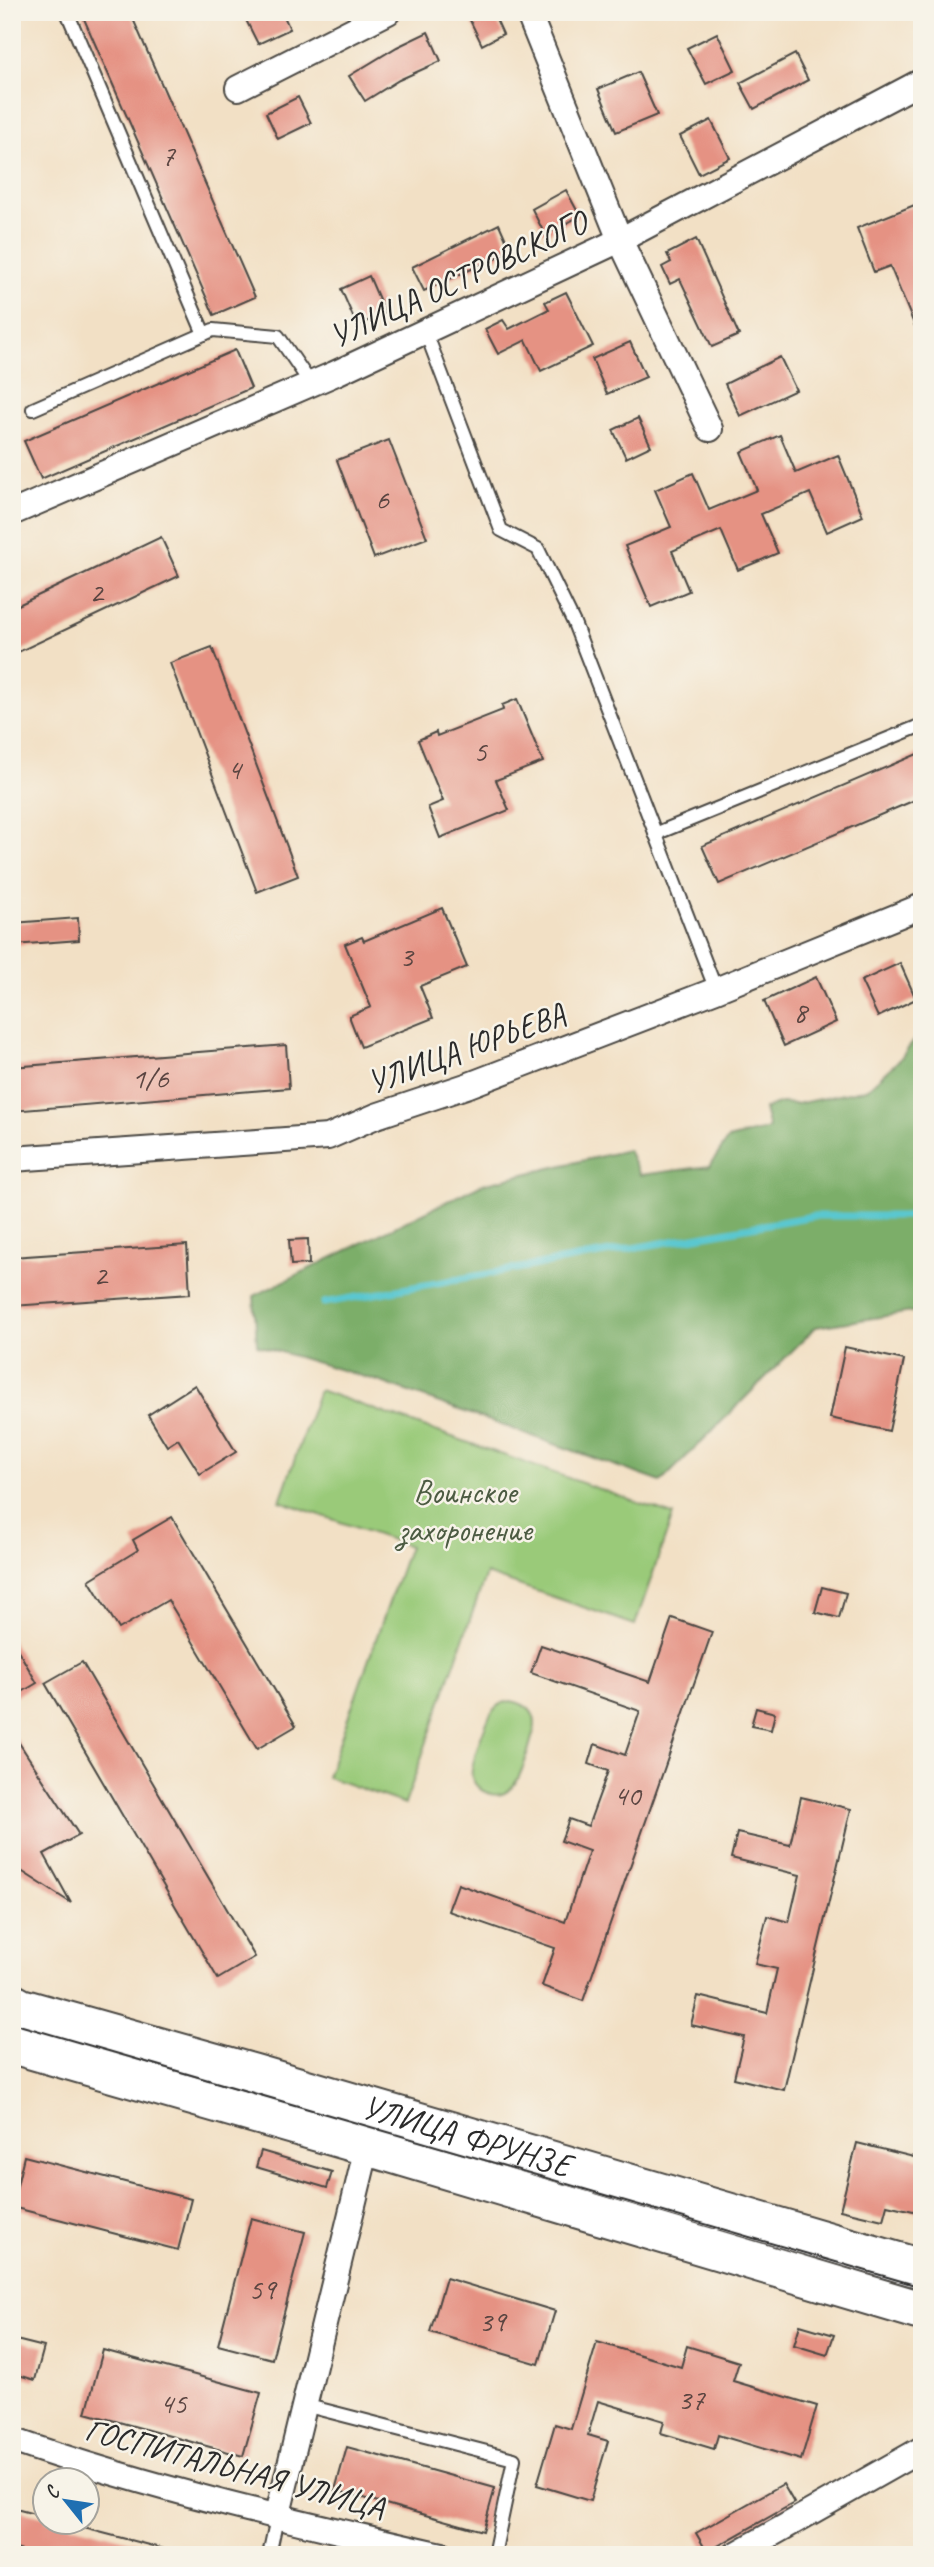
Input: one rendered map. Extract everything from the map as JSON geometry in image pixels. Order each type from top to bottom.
[{"type":"main road","name":"УЛИЦА ФРУНЗЕ","points":[[12,2003],[372,2128],[922,2311]]},
{"type":"main road","name":"УЛИЦА ФРУНЗЕ","points":[[12,2044],[372,2128],[922,2269]]},
{"type":"street","points":[[238,88],[388,12]]},
{"type":"street","points":[[528,12],[620,240],[710,429]]},
{"type":"street","name":"УЛИЦА ОСТРОВСКОГО","points":[[12,513],[311,384],[620,240],[922,81]]},
{"type":"street","name":"УЛИЦА ЮРЬЕВА","points":[[12,1159],[328,1137],[376,1116],[469,1085],[716,990],[922,906]]},
{"type":"street","points":[[277,2518],[372,2128]]},
{"type":"street","name":"ГОСПИТАЛЬНАЯ УЛИЦА","points":[[12,2440],[55,2455],[277,2518],[442,2555]]},
{"type":"street","points":[[736,2555],[922,2449]]},
{"type":"lane","points":[[66,12],[204,334]]},
{"type":"lane","points":[[33,409],[214,330],[278,336],[311,384]]},
{"type":"lane","points":[[425,330],[501,530],[538,549],[574,623],[716,990]]},
{"type":"lane","points":[[656,834],[922,725]]},
{"type":"lane","points":[[304,2405],[514,2459],[494,2555]]},
{"type":"lane","points":[[269,2555],[277,2518]]},
{"type":"green space","points":[[922,1031],[922,1316],[918,1311],[816,1327],[661,1482],[378,1381],[257,1345],[254,1296],[482,1184],[628,1150],[640,1175],[710,1166],[728,1139],[769,1129],[764,1109],[781,1103],[796,1104],[867,1089],[899,1060]]},
{"type":"green space","name":"Воинское захоронение","points":[[319,1390],[673,1515],[635,1625],[486,1574],[405,1804],[327,1777],[409,1546],[280,1501]]},
{"type":"green space","points":[[511,1701],[527,1707],[533,1715],[534,1731],[525,1763],[514,1784],[499,1795],[488,1793],[478,1787],[472,1778],[475,1755],[493,1711],[501,1704]]},
{"type":"building","points":[[81,12],[130,12],[255,297],[214,315]]},
{"type":"building","points":[[258,12],[282,12],[290,29],[258,44],[245,18]]},
{"type":"building","points":[[466,12],[493,12],[503,34],[482,45]]},
{"type":"building","points":[[428,32],[441,61],[399,80],[365,101],[349,76]]},
{"type":"building","points":[[717,33],[735,70],[706,84],[687,48]]},
{"type":"building","points":[[795,54],[808,80],[754,109],[740,83]]},
{"type":"building","points":[[638,72],[657,115],[616,132],[598,89]]},
{"type":"building","points":[[298,97],[311,123],[278,139],[266,113]]},
{"type":"building","points":[[711,120],[730,158],[699,174],[680,136]]},
{"type":"building","points":[[566,190],[580,216],[545,235],[532,209]]},
{"type":"building","points":[[922,202],[921,341],[890,266],[874,272],[857,228]]},
{"type":"building","points":[[499,224],[511,251],[424,291],[412,267]]},
{"type":"building","points":[[696,239],[739,335],[712,347],[680,279],[670,284],[662,267],[671,262],[667,254]]},
{"type":"building","points":[[369,276],[385,313],[357,326],[341,289]]},
{"type":"building","points":[[566,292],[593,346],[541,371],[526,340],[498,354],[485,329],[503,320],[509,329],[549,309],[545,302]]},
{"type":"building","points":[[630,342],[646,377],[607,394],[592,359]]},
{"type":"building","points":[[235,350],[251,388],[41,479],[24,441]]},
{"type":"building","points":[[780,357],[796,390],[740,416],[725,384]]},
{"type":"building","points":[[638,418],[651,446],[626,458],[613,430]]},
{"type":"building","points":[[780,435],[796,473],[838,455],[863,516],[827,532],[810,493],[761,514],[778,553],[738,570],[721,530],[672,551],[689,591],[651,607],[625,546],[671,527],[655,490],[693,473],[709,510],[757,490],[741,452]]},
{"type":"building","points":[[389,440],[427,538],[374,558],[337,460]]},
{"type":"building","points":[[161,537],[179,576],[12,655],[12,608]]},
{"type":"building","points":[[212,647],[298,876],[257,892],[170,663]]},
{"type":"building","points":[[517,699],[543,762],[496,780],[509,810],[440,838],[428,807],[443,801],[418,740],[436,732],[437,736],[503,710],[502,705]]},
{"type":"building","points":[[922,752],[922,797],[719,884],[702,846]]},
{"type":"building","points":[[442,908],[467,967],[420,986],[433,1018],[361,1047],[349,1016],[371,1007],[345,944],[362,937],[364,941]]},
{"type":"building","points":[[78,918],[79,940],[14,945],[13,923]]},
{"type":"building","points":[[900,963],[916,999],[878,1017],[861,981]]},
{"type":"building","points":[[816,977],[836,1022],[784,1046],[764,1001]]},
{"type":"building","points":[[286,1045],[289,1088],[12,1111],[12,1067]]},
{"type":"building","points":[[308,1239],[309,1264],[291,1265],[289,1240]]},
{"type":"building","points":[[187,1245],[190,1294],[12,1306],[12,1257]]},
{"type":"building","points":[[845,1347],[904,1360],[889,1431],[830,1418]]},
{"type":"building","points":[[195,1385],[236,1452],[200,1474],[178,1439],[167,1446],[148,1415]]},
{"type":"building","points":[[172,1517],[296,1726],[257,1749],[168,1600],[119,1629],[89,1580],[138,1550],[133,1540]]},
{"type":"building","points":[[822,1587],[846,1593],[839,1618],[815,1612]]},
{"type":"building","points":[[672,1618],[712,1632],[583,2001],[542,1986],[555,1948],[448,1911],[458,1884],[565,1922],[589,1851],[561,1841],[569,1819],[588,1826],[608,1771],[589,1764],[595,1744],[625,1755],[640,1711],[531,1673],[541,1645],[650,1682]]},
{"type":"building","points":[[12,1640],[37,1683],[12,1698]]},
{"type":"building","points":[[82,1662],[255,1957],[218,1979],[45,1683]]},
{"type":"building","points":[[756,1708],[775,1713],[771,1730],[751,1726]]},
{"type":"building","points":[[12,1732],[79,1835],[44,1854],[71,1903],[12,1865]]},
{"type":"building","points":[[801,1797],[851,1809],[784,2090],[734,2078],[744,2037],[691,2025],[698,1996],[767,2013],[777,1969],[755,1964],[767,1916],[789,1922],[800,1875],[731,1858],[737,1833],[790,1845]]},
{"type":"building","points":[[857,2143],[922,2159],[922,2213],[887,2205],[883,2220],[840,2210]]},
{"type":"building","points":[[261,2151],[332,2172],[327,2188],[256,2167]]},
{"type":"building","points":[[24,2156],[191,2199],[178,2250],[12,2207]]},
{"type":"building","points":[[251,2218],[305,2232],[272,2359],[218,2345]]},
{"type":"building","points":[[446,2278],[555,2311],[539,2364],[430,2332]]},
{"type":"building","points":[[800,2325],[834,2335],[827,2355],[794,2345]]},
{"type":"building","points":[[12,2339],[44,2347],[35,2380],[12,2373]]},
{"type":"building","points":[[597,2342],[681,2367],[687,2346],[739,2362],[733,2381],[817,2406],[801,2460],[718,2435],[714,2449],[661,2433],[664,2421],[598,2401],[588,2435],[608,2441],[590,2501],[537,2485],[555,2424],[571,2429]]},
{"type":"building","points":[[103,2350],[261,2393],[243,2456],[86,2413]]},
{"type":"building","points":[[347,2447],[495,2488],[483,2531],[335,2490]]},
{"type":"building","points":[[783,2484],[794,2503],[707,2552],[696,2533]]},
{"type":"building","points":[[12,2508],[32,2513],[32,2536],[102,2536],[102,2533],[164,2549],[163,2555],[36,2555],[12,2548]]},
{"type":"waterway","points":[[324,1303],[813,1216],[922,1216]]},
{"type":"tram line","points":[[12,2023],[922,2287]]}]
